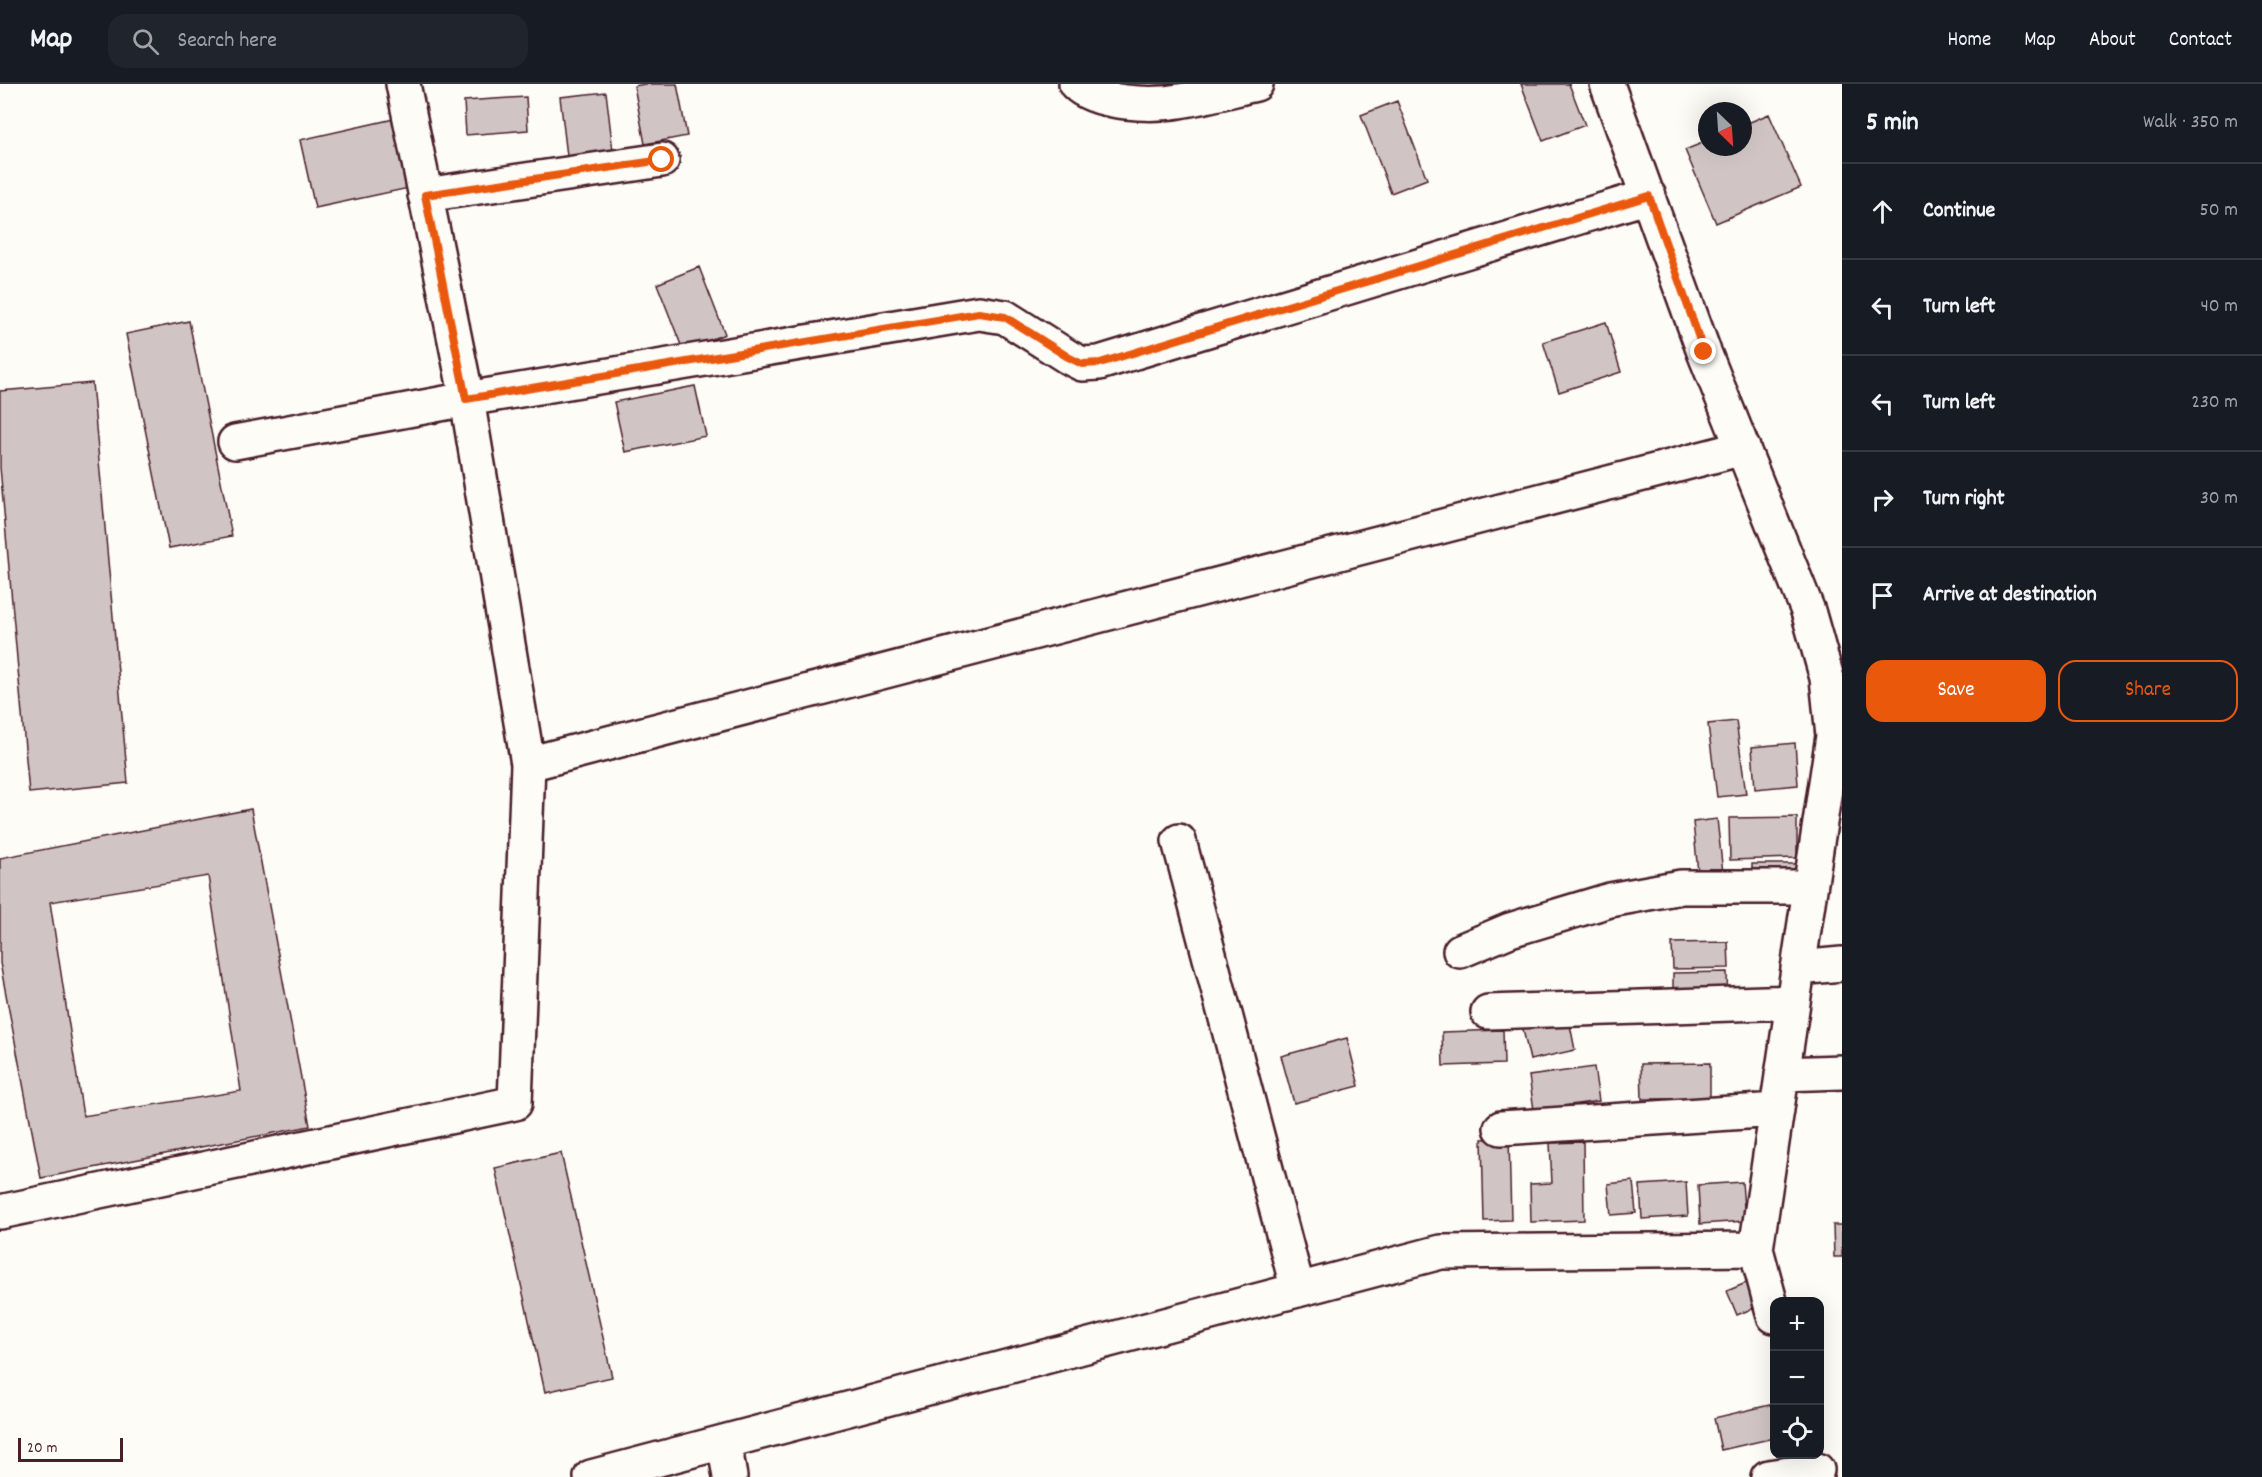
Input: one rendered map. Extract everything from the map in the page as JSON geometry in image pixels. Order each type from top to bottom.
[{"type":"street","points":[[0,1212],[515,1103],[528,764],[466,399],[403,84]]},
{"type":"street","points":[[1076,84],[1083,91],[1104,98],[1135,102],[1176,102],[1256,84]]},
{"type":"street","points":[[1607,84],[1704,352],[1808,611],[1827,678],[1833,736],[1756,1249],[1770,1301]]},
{"type":"street","points":[[425,195],[662,160]]},
{"type":"street","points":[[235,442],[466,399],[979,313],[1005,317],[1082,364],[1100,363],[1649,196]]},
{"type":"street","points":[[528,764],[1743,448]]},
{"type":"street","points":[[1179,841],[1298,1290]]},
{"type":"street","points":[[1460,951],[1510,930],[1610,900],[1681,887],[1810,887]]},
{"type":"street","points":[[1798,968],[1842,964]]},
{"type":"street","points":[[1488,1012],[1793,1002]]},
{"type":"street","points":[[1782,1074],[1842,1071]]},
{"type":"street","points":[[1501,1128],[1777,1110]]},
{"type":"street","points":[[591,1477],[1441,1252],[1756,1249]]},
{"type":"street","points":[[724,1442],[730,1477]]},
{"type":"street","points":[[1768,1477],[1817,1467]]},
{"type":"building","points":[[677,84],[687,136],[645,144],[634,86]]},
{"type":"building","points":[[1521,84],[1569,84],[1585,125],[1543,141]]},
{"type":"building","points":[[606,92],[613,151],[567,156],[560,97]]},
{"type":"building","points":[[526,97],[528,130],[466,135],[464,101]]},
{"type":"building","points":[[1397,101],[1427,179],[1391,193],[1361,115]]},
{"type":"building","points":[[1769,114],[1801,187],[1716,223],[1685,150],[1698,145],[1698,156],[1752,156],[1752,121]]},
{"type":"building","points":[[394,119],[409,188],[315,208],[300,140]]},
{"type":"building","points":[[699,267],[725,334],[683,350],[657,284]]},
{"type":"building","points":[[189,321],[232,536],[169,548],[126,334]]},
{"type":"building","points":[[1606,322],[1621,372],[1559,392],[1543,342]]},
{"type":"building","points":[[92,383],[128,783],[29,793],[0,467],[0,391]]},
{"type":"building","points":[[695,386],[706,436],[625,452],[614,402]]},
{"type":"building","points":[[1736,721],[1746,794],[1717,797],[1708,724]]},
{"type":"building","points":[[1795,743],[1798,785],[1755,789],[1752,747]]},
{"type":"building","points":[[251,809],[310,1126],[41,1178],[0,963],[0,858]],"holes":[[[208,876],[241,1091],[83,1116],[50,902]]]},
{"type":"building","points":[[1797,817],[1797,858],[1730,860],[1729,818]]},
{"type":"building","points":[[1717,819],[1726,900],[1701,903],[1693,822]]},
{"type":"building","points":[[1752,864],[1797,864],[1797,895],[1752,895]]},
{"type":"building","points":[[1728,942],[1729,968],[1673,969],[1672,943]]},
{"type":"building","points":[[1727,972],[1728,1012],[1673,1014],[1673,973]]},
{"type":"building","points":[[1568,1015],[1575,1050],[1530,1060],[1522,1025]]},
{"type":"building","points":[[1503,1030],[1504,1064],[1443,1066],[1442,1032]]},
{"type":"building","points":[[1347,1038],[1359,1086],[1294,1103],[1281,1056]]},
{"type":"building","points":[[1710,1063],[1710,1099],[1642,1099],[1641,1064]]},
{"type":"building","points":[[1594,1067],[1599,1101],[1534,1110],[1529,1076]]},
{"type":"building","points":[[1509,1138],[1511,1220],[1484,1221],[1482,1139]]},
{"type":"building","points":[[1583,1142],[1584,1220],[1531,1222],[1530,1184],[1552,1183],[1550,1143]]},
{"type":"building","points":[[561,1153],[612,1377],[545,1392],[495,1168]]},
{"type":"building","points":[[1633,1181],[1636,1213],[1611,1215],[1608,1184]]},
{"type":"building","points":[[1686,1182],[1688,1216],[1642,1219],[1640,1185]]},
{"type":"building","points":[[1742,1182],[1745,1221],[1700,1224],[1698,1185]]},
{"type":"building","points":[[1833,1225],[1842,1225],[1842,1257],[1834,1257]]},
{"type":"building","points":[[1758,1278],[1768,1302],[1737,1315],[1727,1291]]},
{"type":"building","points":[[1770,1405],[1770,1439],[1721,1450],[1714,1418]]},
{"type":"route","points":[[662,160],[425,195],[466,399],[979,313],[1005,317],[1082,364],[1100,363],[1649,196],[1704,352]]}]
